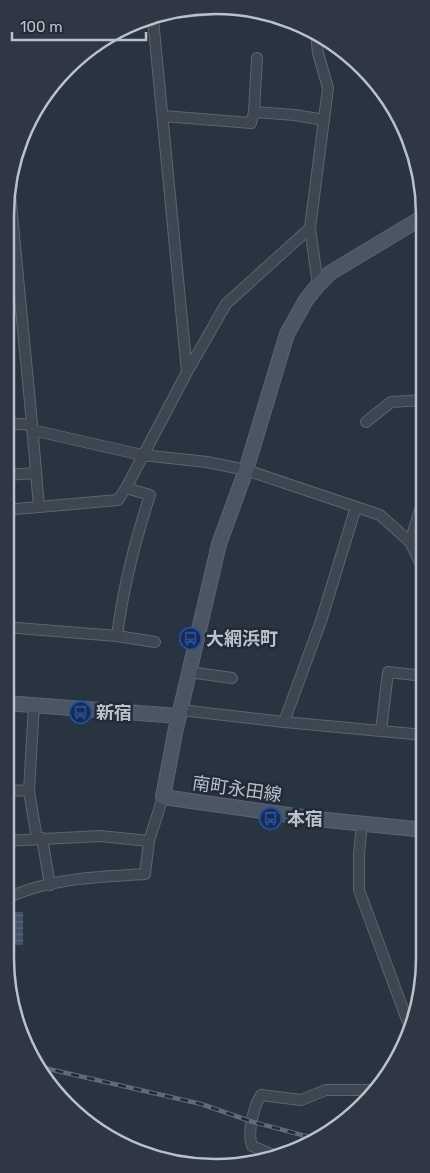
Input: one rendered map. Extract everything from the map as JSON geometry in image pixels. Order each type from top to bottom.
[{"type":"street","points":[[153,23],[187,372]]},
{"type":"street","points":[[317,42],[318,53],[328,88],[310,228],[318,285]]},
{"type":"street","points":[[163,116],[251,123],[254,112],[257,58]]},
{"type":"street","points":[[254,112],[295,115],[324,120]]},
{"type":"street","points":[[14,895],[81,878],[145,874],[149,841],[163,797],[189,672],[219,544],[246,470],[287,334],[306,300],[330,273],[416,221]]},
{"type":"street","points":[[14,509],[118,500],[226,304],[310,228]]},
{"type":"street","points":[[14,236],[38,507]]},
{"type":"street","points":[[366,422],[391,402],[416,400]]},
{"type":"street","points":[[14,424],[32,427],[142,455],[206,462],[246,470],[380,515],[410,542],[416,554]]},
{"type":"street","points":[[14,474],[36,473]]},
{"type":"street","points":[[117,636],[122,596],[139,528],[150,495],[126,488]]},
{"type":"street","points":[[284,722],[321,621],[356,507]]},
{"type":"street","points":[[410,542],[416,523]]},
{"type":"street","points":[[14,628],[117,636],[155,642]]},
{"type":"street","points":[[189,672],[232,678]]},
{"type":"street","points":[[381,731],[388,672],[416,675]]},
{"type":"street","points":[[14,703],[180,713],[416,733]]},
{"type":"street","points":[[34,704],[29,791],[50,885]]},
{"type":"street","points":[[14,790],[29,791]]},
{"type":"street","name":"南町永田線","points":[[163,797],[300,816],[416,829]]},
{"type":"street","points":[[362,823],[358,854],[359,890],[407,1019]]},
{"type":"street","points":[[14,840],[100,836],[149,841]]},
{"type":"street","points":[[267,1152],[252,1146],[249,1138],[256,1102],[261,1095],[301,1100],[326,1090],[367,1090]]},
{"type":"water","points":[[14,912],[23,912],[23,945],[14,945]]},
{"type":"railway","points":[[47,1069],[201,1104],[253,1122],[307,1136]]},
{"type":"place","name":"大網浜町","points":[[190,639]]},
{"type":"place","name":"新宿","points":[[80,713]]},
{"type":"place","name":"本宿","points":[[271,819]]}]
